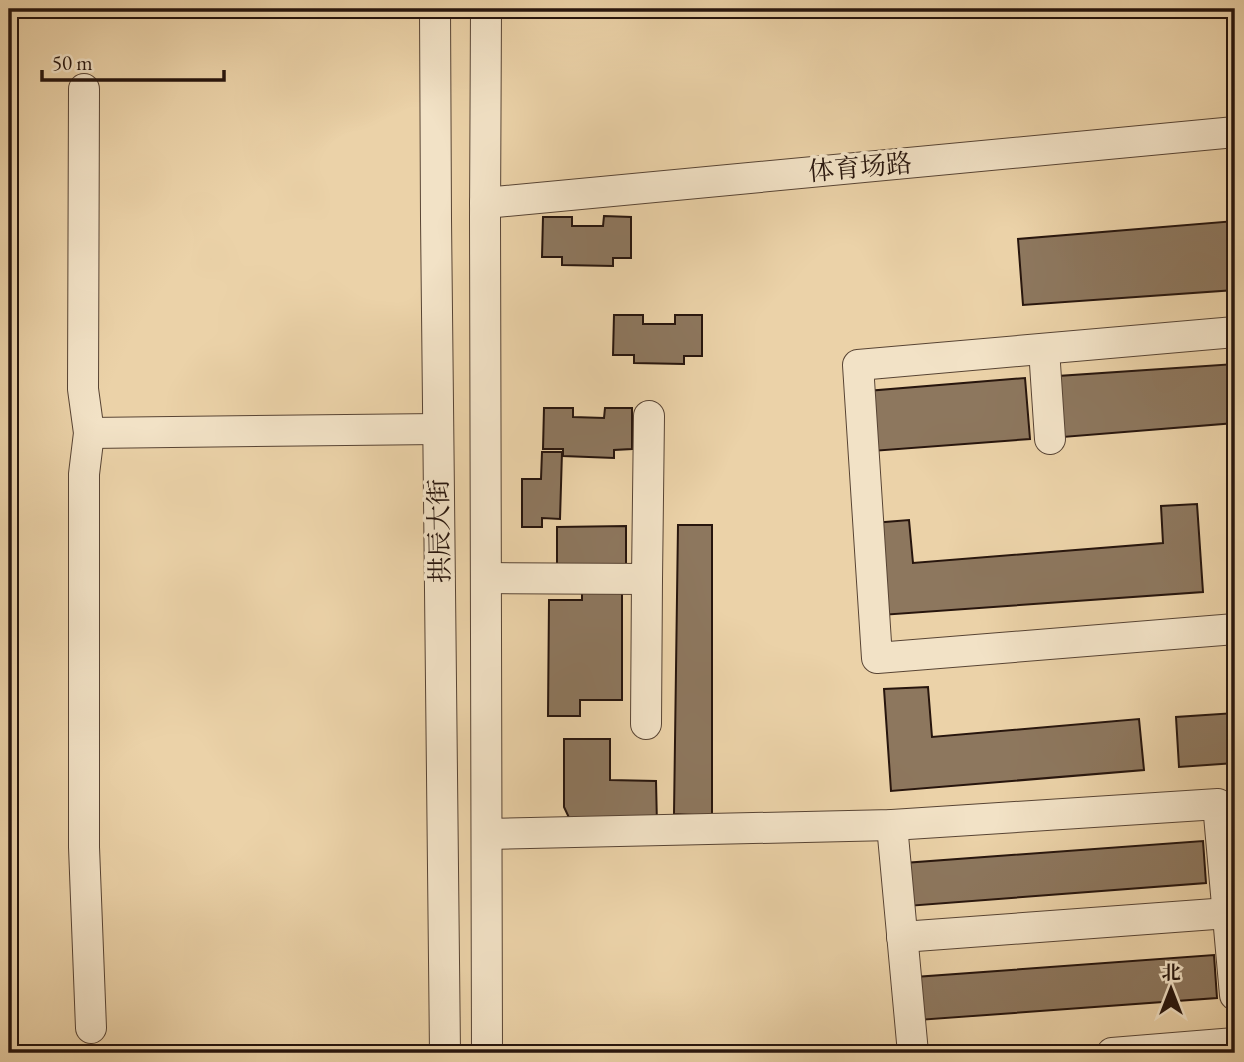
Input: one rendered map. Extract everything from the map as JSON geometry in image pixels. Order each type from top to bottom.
[{"type":"street","name":"拱辰大街","points":[[435,9],[445,1053]]},
{"type":"street","name":"拱辰大街","points":[[486,9],[487,1053]]},
{"type":"street","points":[[85,89],[83,389],[89,432],[85,474],[85,847],[91,1028]]},
{"type":"street","name":"体育场路","points":[[485,203],[1235,132]]},
{"type":"street","points":[[1235,332],[858,365],[877,658],[1235,629]]},
{"type":"street","points":[[1044,349],[1050,439]]},
{"type":"street","points":[[646,724],[649,416]]},
{"type":"street","points":[[89,432],[438,429]]},
{"type":"street","points":[[486,578],[647,579]]},
{"type":"street","points":[[487,834],[892,825],[1218,803],[1235,995]]},
{"type":"street","points":[[892,825],[913,1053]]},
{"type":"street","points":[[902,937],[1228,913]]},
{"type":"street","points":[[1112,1053],[1235,1043]]},
{"type":"building","points":[[604,216],[631,217],[631,258],[613,258],[613,266],[562,265],[562,257],[542,257],[543,217],[572,217],[572,226],[603,226]]},
{"type":"building","points":[[1235,221],[1235,290],[1023,305],[1018,239]]},
{"type":"building","points":[[614,315],[643,315],[643,324],[675,324],[675,315],[702,315],[702,356],[684,356],[684,364],[634,363],[634,355],[613,355]]},
{"type":"building","points":[[1235,364],[1235,423],[1063,437],[1058,376]]},
{"type":"building","points":[[1025,378],[1030,439],[872,451],[867,391]]},
{"type":"building","points":[[544,408],[573,408],[573,417],[604,418],[605,408],[632,408],[632,449],[614,450],[614,458],[563,456],[563,449],[543,449]]},
{"type":"building","points":[[542,452],[562,452],[560,519],[542,518],[542,527],[522,527],[522,479],[541,479]]},
{"type":"building","points":[[1197,504],[1203,592],[881,615],[873,523],[909,520],[913,563],[1163,543],[1161,506]]},
{"type":"building","points":[[678,525],[712,525],[712,816],[674,814]]},
{"type":"building","points":[[626,526],[626,573],[557,573],[557,527]]},
{"type":"building","points":[[582,586],[622,586],[622,700],[580,700],[580,716],[548,716],[549,600],[582,600]]},
{"type":"building","points":[[928,687],[932,737],[1139,719],[1144,770],[891,791],[884,689]]},
{"type":"building","points":[[1235,713],[1235,763],[1179,767],[1176,717]]},
{"type":"building","points":[[564,739],[610,739],[610,780],[656,781],[657,825],[572,824],[564,807]]},
{"type":"building","points":[[1203,841],[1206,883],[907,906],[904,863]]},
{"type":"building","points":[[1214,955],[1217,998],[918,1020],[915,977]]}]
